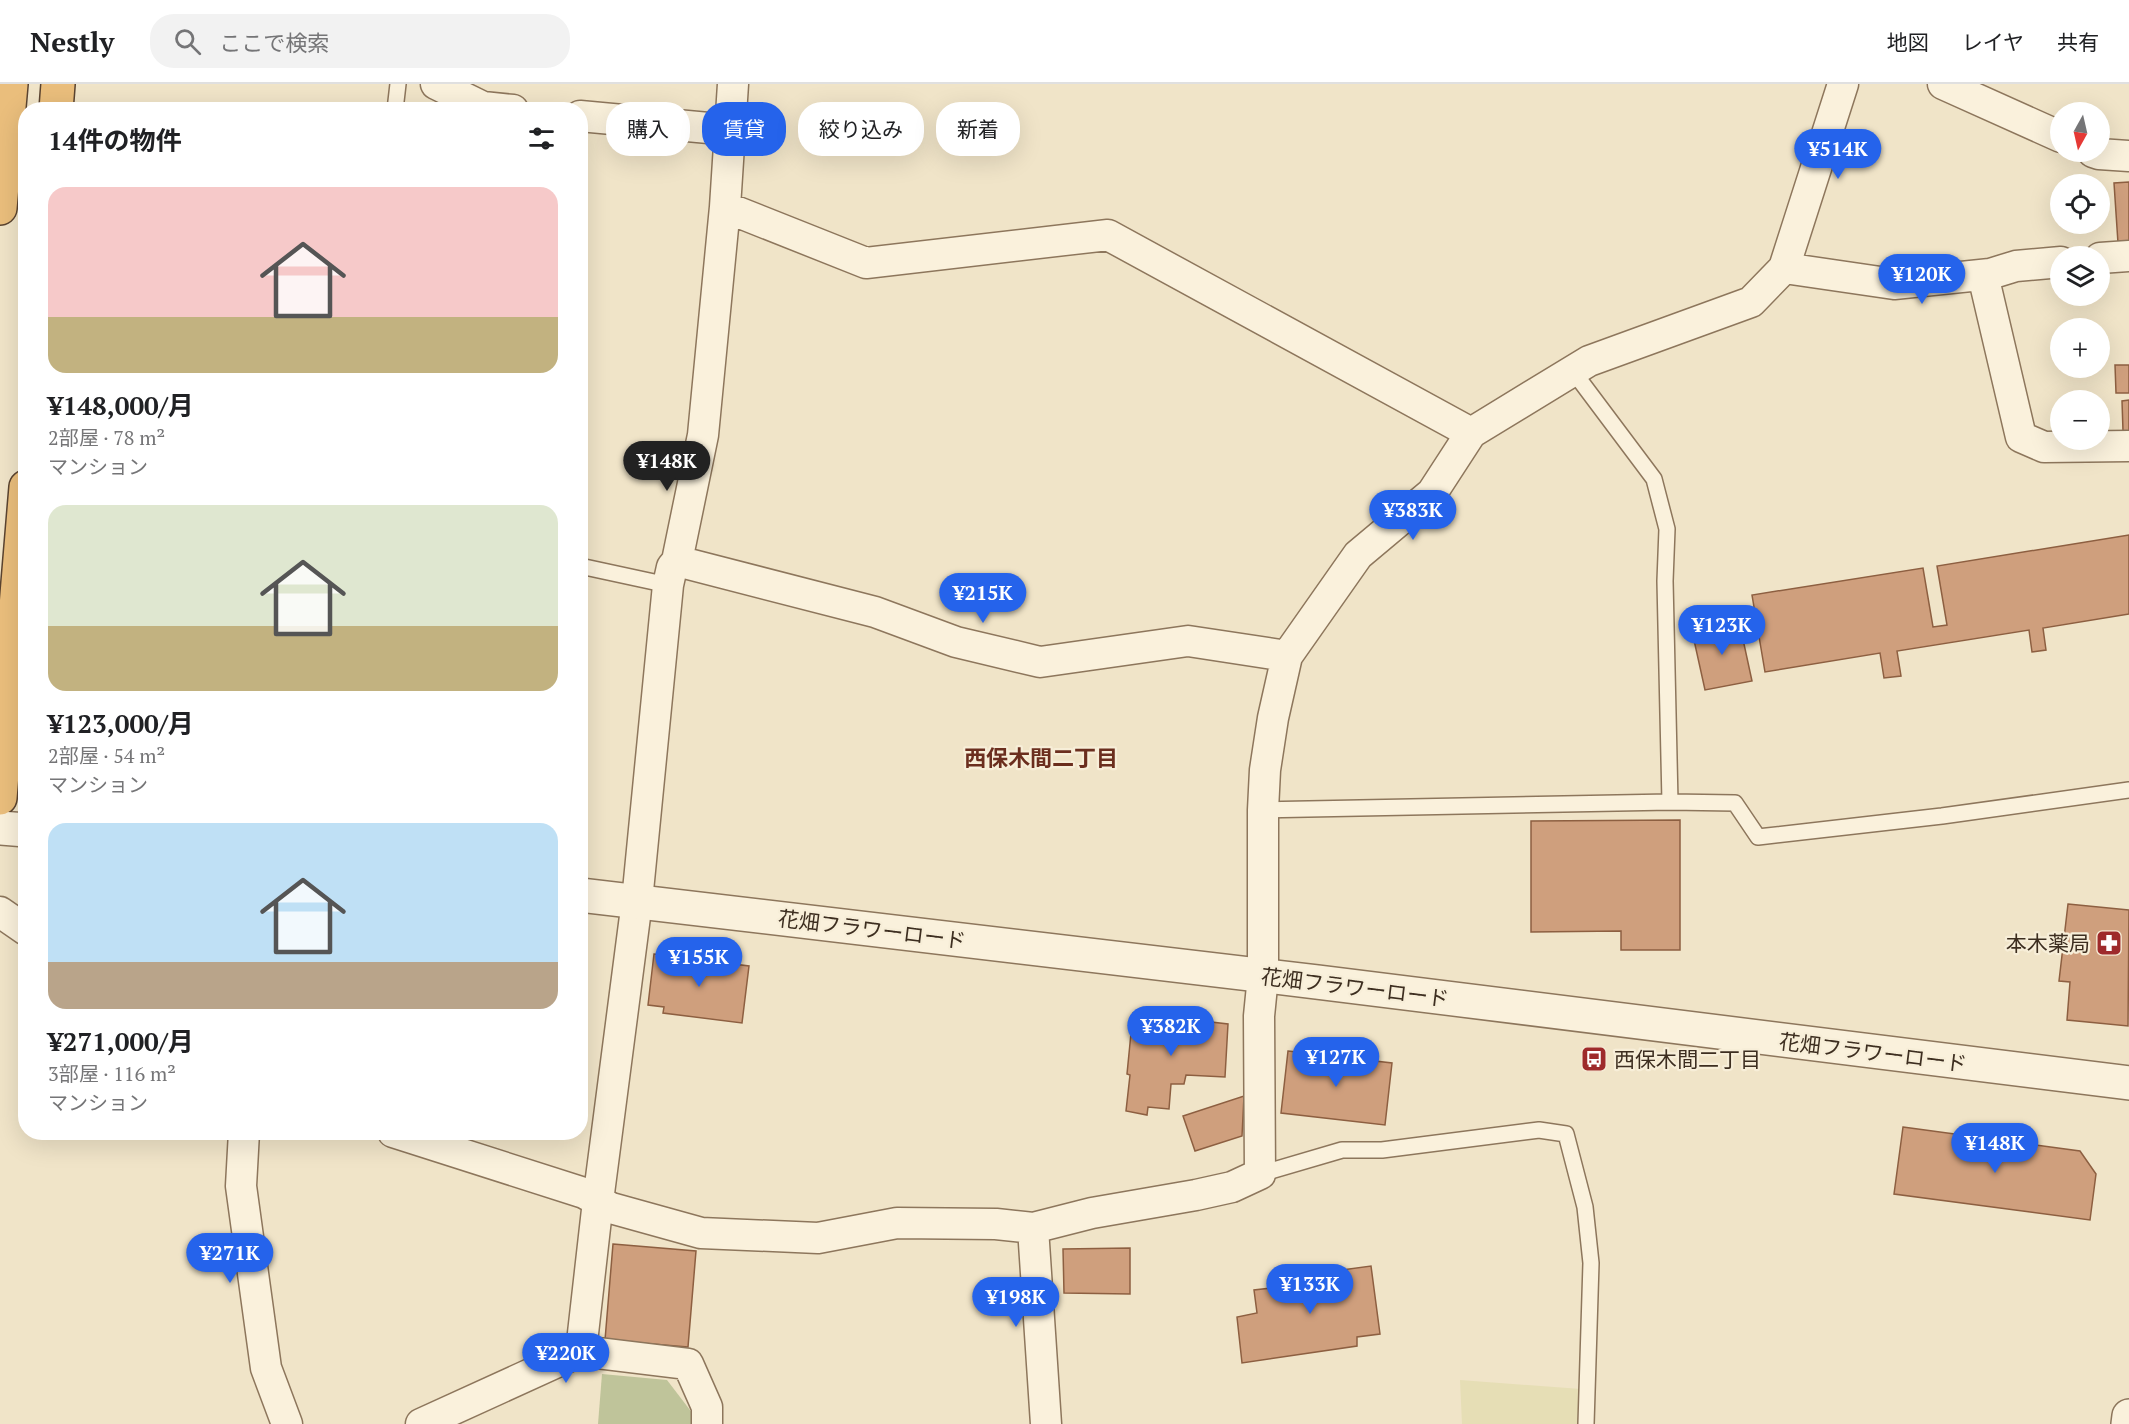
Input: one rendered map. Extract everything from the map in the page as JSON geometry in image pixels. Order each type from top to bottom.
[{"type":"highway","points":[[0,208],[11,84]]},
{"type":"highway","points":[[57,102],[58,84]]},
{"type":"highway","points":[[0,798],[18,583]]},
{"type":"street","points":[[436,84],[473,102]]},
{"type":"street","points":[[732,102],[733,84]]},
{"type":"street","points":[[418,1140],[584,1193],[611,1208],[701,1233],[818,1238],[897,1223],[996,1224],[1033,1228],[1092,1213],[1196,1196],[1232,1187],[1260,1174],[1259,1016],[1263,976],[1265,770],[1273,718],[1287,656],[1358,555],[1432,493],[1471,433],[1589,361],[1751,302],[1784,268],[1843,84]]},
{"type":"street","points":[[1943,84],[2050,132]]},
{"type":"street","points":[[588,117],[702,127]]},
{"type":"street","points":[[2110,155],[2129,156]]},
{"type":"street","points":[[581,1351],[637,901],[672,573],[703,435],[728,156]]},
{"type":"street","points":[[725,207],[866,263],[1108,235],[1471,433]]},
{"type":"street","points":[[2110,257],[2129,256]]},
{"type":"street","points":[[1784,268],[1894,284],[1983,275],[2016,266],[2050,263]]},
{"type":"street","points":[[1983,275],[2022,437],[2044,447],[2129,446]]},
{"type":"street","points":[[672,573],[875,612],[956,642],[1040,662],[1188,641],[1287,656]]},
{"type":"street","points":[[0,828],[18,829]]},
{"type":"street","name":"花畑フラワーロード","points":[[588,896],[1263,976],[2129,1083]]},
{"type":"street","points":[[0,912],[18,924]]},
{"type":"street","points":[[244,1140],[241,1186],[266,1368],[287,1424]]},
{"type":"street","points":[[1033,1228],[1046,1424]]},
{"type":"street","points":[[421,1424],[581,1351],[688,1364],[707,1407],[707,1424]]},
{"type":"street","points":[[2128,1424],[2129,1416]]},
{"type":"lane","points":[[396,102],[398,84]]},
{"type":"lane","points":[[1573,371],[1654,478],[1667,529],[1665,581],[1670,802]]},
{"type":"lane","points":[[588,567],[672,573]]},
{"type":"lane","points":[[1263,810],[1670,802],[1735,803],[1758,837],[1954,814],[2129,790]]},
{"type":"lane","points":[[1260,1174],[1342,1150],[1382,1150],[1539,1130],[1566,1134],[1586,1207],[1591,1263],[1586,1424]]},
{"type":"shaded area","points":[[1460,1380],[1581,1389],[1580,1424],[1462,1424]]},
{"type":"green space","points":[[602,1374],[667,1380],[693,1414],[692,1424],[598,1424]]},
{"type":"building","points":[[2129,182],[2129,242],[2118,243],[2114,183]]},
{"type":"building","points":[[2115,365],[2129,365],[2129,393],[2116,393]]},
{"type":"building","points":[[2129,400],[2129,431],[2123,431],[2122,401]]},
{"type":"building","points":[[2129,535],[2129,614],[2043,628],[2046,650],[2032,652],[2029,630],[1897,651],[1901,676],[1884,678],[1880,653],[1765,672],[1752,595],[1923,568],[1933,627],[1947,625],[1937,566]]},
{"type":"building","points":[[1739,621],[1752,681],[1705,690],[1692,631]]},
{"type":"building","points":[[1680,820],[1680,950],[1621,950],[1621,931],[1531,932],[1531,821]]},
{"type":"building","points":[[2068,904],[2129,910],[2128,1026],[2067,1020],[2070,982],[2059,981]]},
{"type":"building","points":[[654,954],[749,966],[742,1023],[663,1013],[664,1007],[648,1005]]},
{"type":"building","points":[[1133,1013],[1228,1024],[1225,1077],[1186,1075],[1184,1084],[1171,1084],[1169,1109],[1148,1107],[1147,1115],[1126,1111]]},
{"type":"building","points":[[1288,1051],[1392,1063],[1385,1125],[1281,1113]]},
{"type":"building","points":[[1244,1096],[1242,1136],[1195,1151],[1183,1116]]},
{"type":"building","points":[[1903,1127],[2080,1151],[2096,1174],[2090,1220],[1894,1194]]},
{"type":"building","points":[[613,1244],[696,1251],[688,1347],[605,1340]]},
{"type":"building","points":[[1130,1248],[1130,1294],[1064,1293],[1063,1249]]},
{"type":"building","points":[[1371,1266],[1380,1334],[1357,1337],[1357,1346],[1242,1363],[1237,1317],[1257,1313],[1254,1290],[1290,1283],[1290,1277]]},
{"type":"place","name":"本木薬局","points":[[2109,943]]},
{"type":"place","name":"西保木間二丁目","points":[[1594,1059]]},
{"type":"district","name":"西保木間二丁目","points":[[1041,757]]}]
